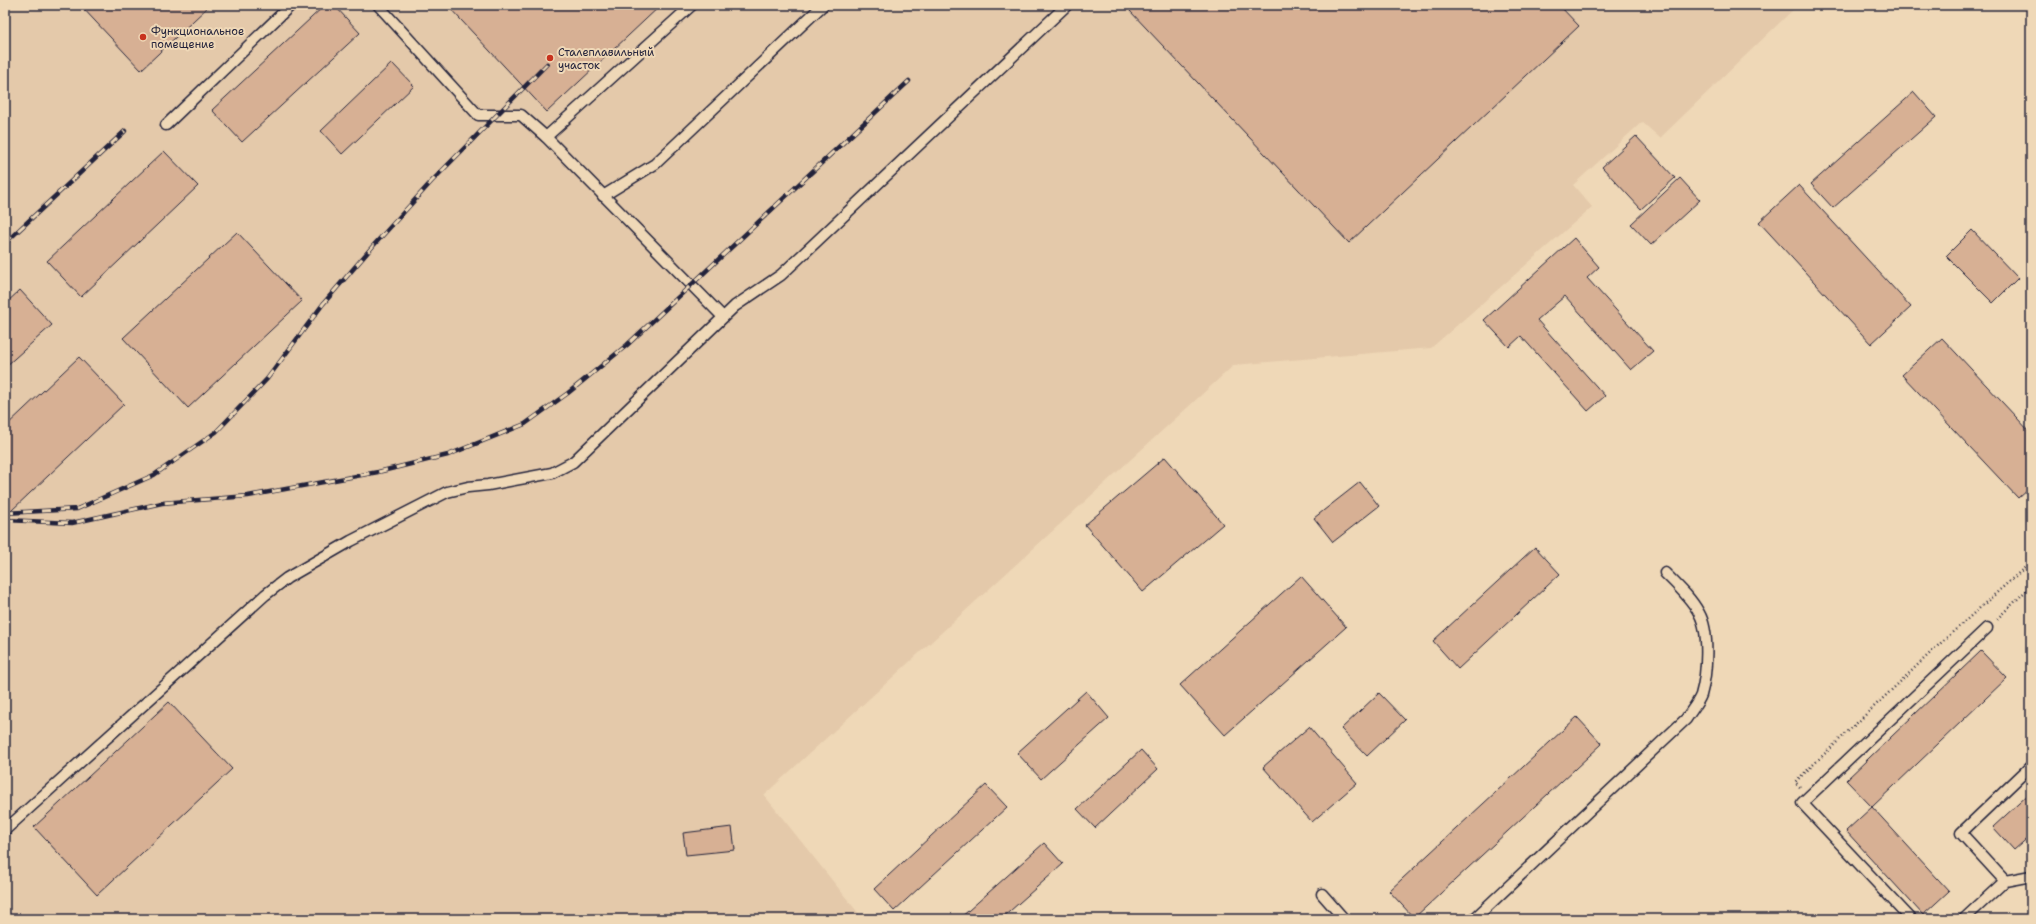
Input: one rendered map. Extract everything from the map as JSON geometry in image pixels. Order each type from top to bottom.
[{"type":"lane","points":[[166,125],[291,5]]},
{"type":"lane","points":[[378,5],[478,115],[521,115],[546,137],[723,317]]},
{"type":"lane","points":[[546,137],[692,5]]},
{"type":"lane","points":[[603,196],[656,164],[823,5]]},
{"type":"lane","points":[[5,830],[265,596],[287,578],[351,541],[447,492],[468,486],[488,485],[552,473],[573,462],[723,317],[745,298],[781,275],[1068,5]]},
{"type":"lane","points":[[1474,919],[1686,718],[1701,696],[1706,668],[1706,640],[1700,614],[1689,598],[1665,573]]},
{"type":"lane","points":[[1911,919],[1802,803],[1987,628]]},
{"type":"lane","points":[[2006,881],[1962,833],[2031,766]]},
{"type":"lane","points":[[1964,919],[2006,881],[2031,876]]},
{"type":"lane","points":[[1322,894],[1344,919]]},
{"type":"path","points":[[1809,797],[1795,782],[1944,640],[2031,562]]},
{"type":"path","points":[[1987,628],[2031,586]]},
{"type":"shaded area","points":[[5,5],[1798,5],[1660,138],[1642,122],[1573,185],[1592,207],[1431,348],[1234,365],[764,795],[863,919],[5,919]]},
{"type":"building","name":"Функциональное помещение","points":[[80,5],[210,5],[141,70]]},
{"type":"building","points":[[325,5],[334,5],[360,33],[242,142],[212,110]]},
{"type":"building","name":"Сталеплавильный участок","points":[[447,5],[661,5],[547,112]]},
{"type":"building","points":[[1136,5],[1559,5],[1579,26],[1349,243],[1130,11]]},
{"type":"building","points":[[392,63],[414,86],[342,154],[321,131]]},
{"type":"building","points":[[1914,92],[1936,117],[1833,208],[1811,184]]},
{"type":"building","points":[[1636,136],[1675,178],[1641,209],[1602,167]]},
{"type":"building","points":[[164,151],[198,186],[81,297],[47,261]]},
{"type":"building","points":[[1680,178],[1700,200],[1651,245],[1631,224]]},
{"type":"building","points":[[1799,185],[1911,307],[1871,344],[1759,222]]},
{"type":"building","points":[[1972,230],[2018,278],[1993,303],[1946,256]]},
{"type":"building","points":[[237,232],[302,301],[188,408],[123,338]]},
{"type":"building","points":[[1574,238],[1599,267],[1587,278],[1653,351],[1631,370],[1565,296],[1537,320],[1605,396],[1588,411],[1521,336],[1509,347],[1484,320]]},
{"type":"building","points":[[20,290],[52,325],[5,367],[5,304]]},
{"type":"building","points":[[1942,338],[2031,433],[2031,486],[2018,498],[1902,375]]},
{"type":"building","points":[[79,357],[124,404],[11,511],[5,504],[5,427]]},
{"type":"building","points":[[1165,457],[1223,524],[1143,592],[1085,525]]},
{"type":"building","points":[[1360,482],[1379,506],[1333,542],[1314,518]]},
{"type":"building","points":[[1535,547],[1560,574],[1458,669],[1433,641]]},
{"type":"building","points":[[1301,576],[1346,627],[1225,735],[1180,685]]},
{"type":"building","points":[[1981,651],[2007,678],[1872,807],[1846,780]]},
{"type":"building","points":[[1086,691],[1109,718],[1041,779],[1017,753]]},
{"type":"building","points":[[1379,693],[1405,720],[1367,756],[1341,729]]},
{"type":"building","points":[[169,702],[232,769],[97,895],[34,827]]},
{"type":"building","points":[[1577,717],[1602,744],[1414,918],[1389,891]]},
{"type":"building","points":[[1309,727],[1357,783],[1312,822],[1263,767]]},
{"type":"building","points":[[1141,750],[1158,769],[1095,828],[1077,809]]},
{"type":"building","points":[[986,785],[1007,807],[894,911],[874,889]]},
{"type":"building","points":[[2031,792],[2031,835],[2014,850],[1993,827]]},
{"type":"building","points":[[1872,807],[1949,891],[1923,915],[1846,831]]},
{"type":"building","points":[[732,827],[735,850],[686,855],[683,833]]},
{"type":"building","points":[[1044,843],[1063,864],[1001,919],[959,919]]},
{"type":"railway","points":[[5,513],[77,509],[154,475],[216,432],[267,379],[323,304],[373,246],[432,181],[547,64]]},
{"type":"railway","points":[[5,520],[72,523],[162,503],[248,496],[378,472],[448,455],[525,424],[568,393],[627,345],[909,81]]},
{"type":"railway","points":[[5,243],[125,131]]},
{"type":"place","name":"Функциональное помещение","points":[[143,37]]},
{"type":"place","name":"Сталеплавильный участок","points":[[550,58]]}]
